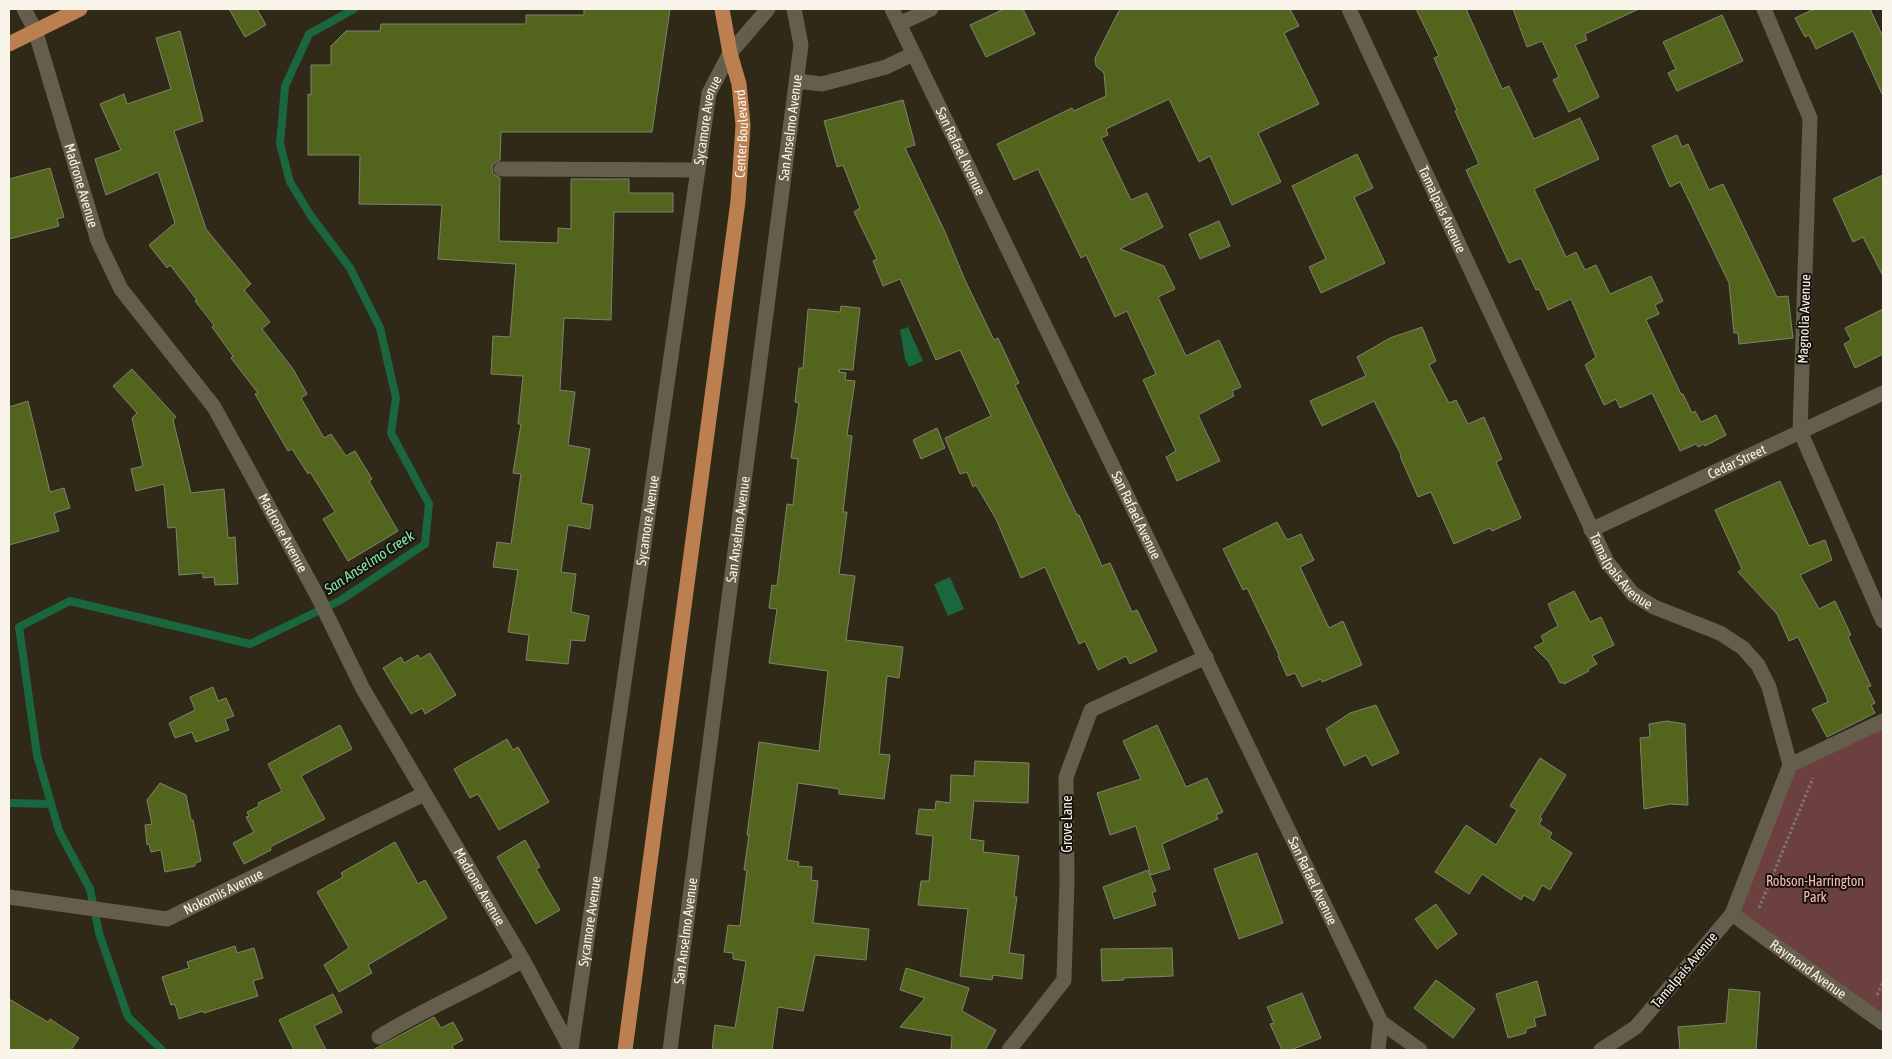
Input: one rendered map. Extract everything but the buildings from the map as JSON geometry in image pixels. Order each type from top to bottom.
[{"type":"main road","points":[[9,44],[80,9]]},
{"type":"main road","name":"Center Boulevard","points":[[625,1050],[738,201],[743,124],[739,84],[730,53],[722,9]]},
{"type":"street","name":"Madrone Avenue","points":[[24,9],[35,30],[98,241],[121,289],[214,407],[317,595],[363,689],[523,960],[571,1050]]},
{"type":"street","name":"Sycamore Avenue","points":[[571,1050],[709,93],[730,53],[768,9]]},
{"type":"street","name":"San Anselmo Avenue","points":[[670,1050],[802,45],[794,9]]},
{"type":"street","name":"San Rafael Avenue","points":[[892,9],[1381,1022]]},
{"type":"street","points":[[899,24],[931,9]]},
{"type":"street","name":"Tamalpais Avenue","points":[[1349,9],[1606,562],[1633,594],[1654,607],[1720,633],[1743,648],[1758,665],[1769,687],[1790,765],[1732,914],[1636,1027],[1601,1050]]},
{"type":"street","name":"Magnolia Avenue","points":[[1764,9],[1810,118],[1800,431],[1883,620]]},
{"type":"street","points":[[797,81],[822,84],[886,67],[914,54]]},
{"type":"street","points":[[501,169],[698,170]]},
{"type":"street","name":"Cedar Street","points":[[1591,530],[1883,393]]},
{"type":"street","name":"Grove Lane","points":[[1009,1050],[1064,980],[1067,882],[1066,777],[1091,710],[1206,657]]},
{"type":"street","points":[[1790,765],[1883,721]]},
{"type":"street","name":"Nokomis Avenue","points":[[9,897],[167,919],[424,794]]},
{"type":"street","name":"Raymond Avenue","points":[[1732,914],[1883,1023]]},
{"type":"street","points":[[379,1037],[406,1020],[494,978],[523,960]]},
{"type":"street","points":[[1378,1050],[1381,1022],[1420,1050]]},
{"type":"path","points":[[1750,926],[1816,773],[1810,756]]},
{"type":"green space","name":"Robson-Harrington Park","points":[[1883,721],[1883,1023],[1732,914],[1790,765]]},
{"type":"shaded area","points":[[908,327],[923,361],[909,367],[905,359],[900,330]]},
{"type":"shaded area","points":[[950,577],[964,609],[948,616],[934,584]]},
{"type":"waterway","name":"San Anselmo Creek","points":[[162,1050],[128,1017],[99,933],[90,889],[59,831],[37,755],[19,627],[70,601],[250,644],[341,600],[425,544],[429,504],[391,433],[396,398],[380,328],[350,268],[311,216],[290,182],[280,144],[285,86],[309,34],[354,9]]},
{"type":"waterway","points":[[9,803],[51,804]]}]
